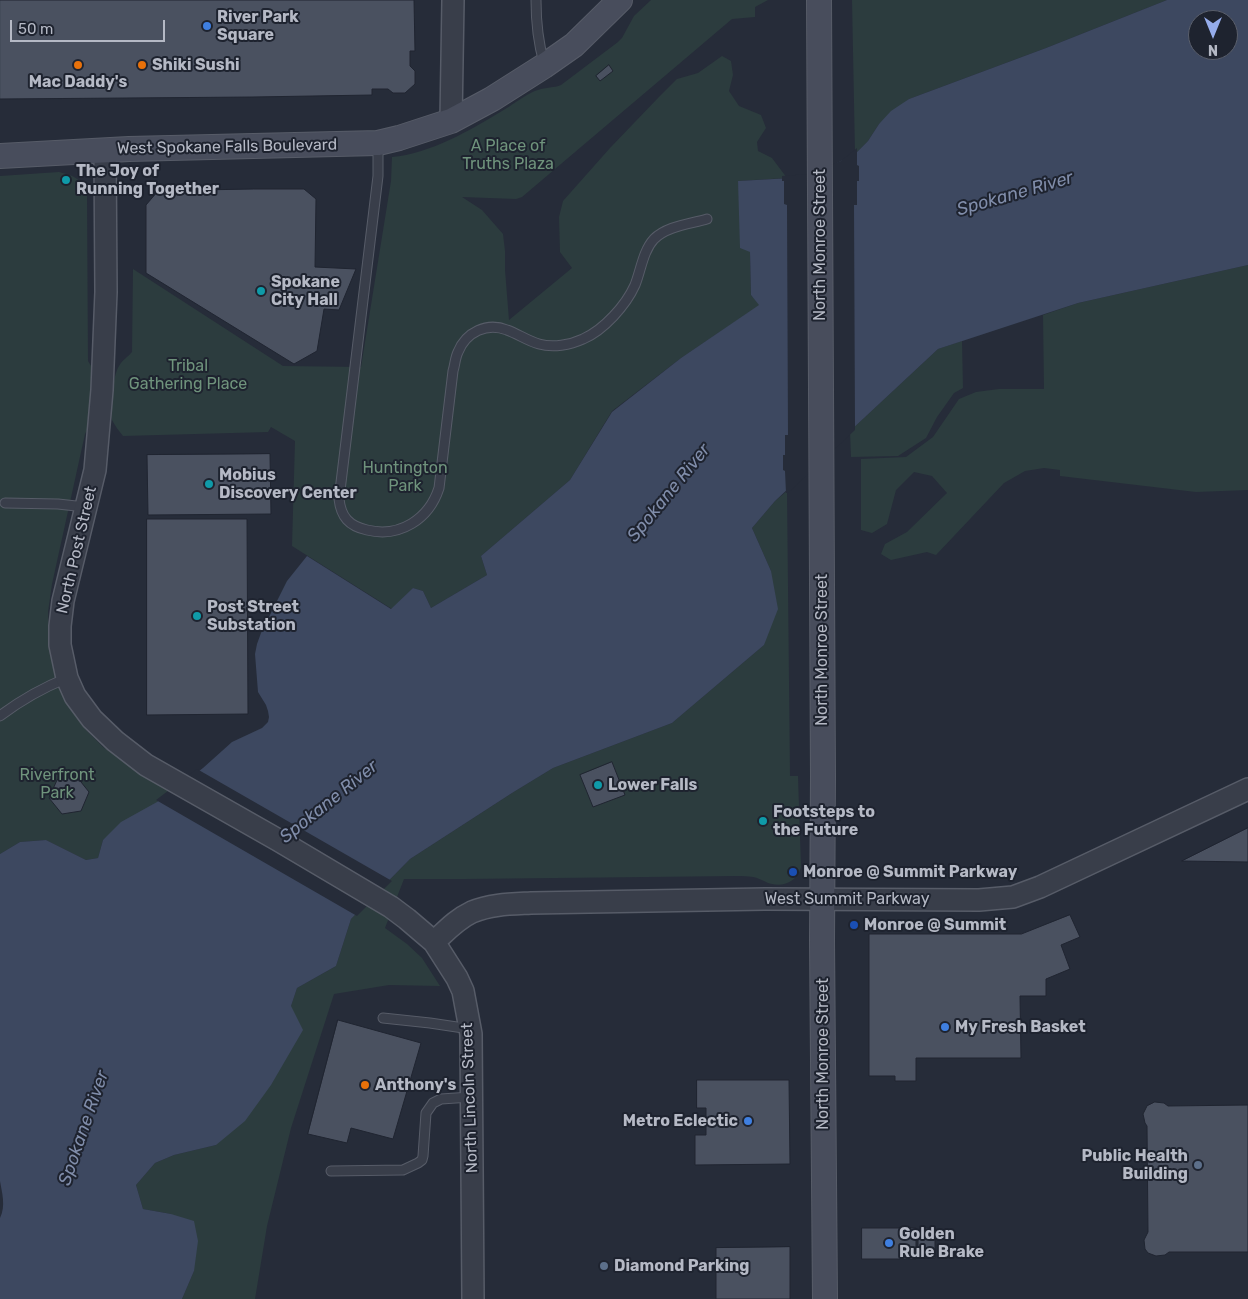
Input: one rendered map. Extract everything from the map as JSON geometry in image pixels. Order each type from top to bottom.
[{"type":"main road","name":"West Spokane Falls Boulevard","points":[[0,156],[104,150],[378,143],[399,138],[451,121],[492,99],[574,45],[620,0]]},
{"type":"main road","name":"North Monroe Street","points":[[819,0],[825,1299]]},
{"type":"street","points":[[451,121],[453,0]]},
{"type":"street","name":"North Post Street","points":[[104,150],[106,292],[102,390],[95,470],[63,601],[60,645],[67,678],[75,696],[92,719],[115,741],[146,765],[286,845],[407,918]]},
{"type":"street","name":"West Summit Parkway","points":[[434,942],[470,913],[507,904],[822,899],[979,900],[1013,897],[1040,888],[1248,789]]},
{"type":"street","name":"North Lincoln Street","points":[[407,918],[434,942],[457,978],[463,991],[470,1029],[473,1299]]},
{"type":"lane","points":[[536,0],[536,18],[544,66]]},
{"type":"lane","points":[[378,143],[378,176],[339,498],[340,507],[347,520],[354,526],[373,532],[400,530],[420,518],[433,503],[439,488],[457,353],[471,334],[481,328],[495,326],[538,344],[552,346],[574,343],[586,338],[599,331],[611,320],[618,310],[634,286],[645,254],[654,240],[667,231],[707,219]]},
{"type":"lane","points":[[5,503],[58,504],[86,507]]},
{"type":"lane","points":[[0,716],[17,703],[49,685],[67,678]]},
{"type":"lane","points":[[383,1018],[430,1022],[470,1029]]},
{"type":"lane","points":[[331,1171],[403,1170],[418,1163],[424,1156],[426,1113],[433,1103],[439,1100],[471,1098]]},
{"type":"green space","points":[[651,0],[768,0],[755,7],[755,17],[732,19],[522,197],[516,199],[462,197],[482,210],[503,234],[509,320],[572,268],[560,252],[559,217],[563,201],[610,148],[677,79],[698,73],[722,56],[731,61],[733,75],[729,91],[739,106],[761,115],[766,128],[757,142],[758,151],[772,158],[787,178],[738,181],[750,252],[751,295],[760,305],[681,358],[612,411],[570,480],[481,556],[487,575],[431,608],[423,591],[413,588],[392,609],[292,546],[295,441],[271,427],[268,432],[123,436],[112,420],[111,401],[117,370],[132,352],[133,269],[283,366],[361,367],[391,181],[392,157],[406,155],[435,146],[477,126],[534,91],[561,85],[618,42],[634,16]]},
{"type":"green space","points":[[852,0],[1167,0],[909,99],[879,124],[868,141],[855,154]]},
{"type":"green space","name":"Riverfront Park","points":[[59,172],[77,179],[83,185],[87,194],[88,361],[93,369],[91,423],[85,434],[52,584],[48,612],[53,664],[59,687],[68,705],[84,728],[103,747],[172,792],[103,840],[98,858],[86,860],[46,840],[20,842],[0,854],[0,176]]},
{"type":"green space","points":[[1248,265],[1248,490],[1196,492],[1060,476],[1060,470],[1044,468],[1025,471],[1004,483],[936,555],[927,552],[891,560],[881,554],[885,544],[907,532],[947,493],[932,476],[914,472],[896,490],[887,524],[872,533],[861,530],[861,459],[906,457],[933,437],[959,399],[976,392],[999,389],[1044,389],[1043,315],[1078,303]]},
{"type":"green space","points":[[962,341],[963,388],[954,393],[937,417],[926,438],[898,456],[851,457],[850,431],[938,349]]},
{"type":"green space","points":[[787,491],[790,776],[798,776],[801,867],[797,876],[786,883],[777,885],[749,876],[404,879],[385,928],[422,958],[440,986],[389,985],[334,994],[291,1128],[267,1226],[255,1299],[182,1299],[194,1271],[171,1214],[143,1209],[136,1185],[155,1163],[174,1155],[216,1145],[291,1006],[297,988],[336,966],[351,919],[410,859],[553,768],[672,723],[764,645],[771,571],[752,528],[775,501]]},
{"type":"water","name":"Spokane River","points":[[1167,0],[1248,0],[1248,265],[1078,303],[938,349],[775,501],[752,528],[771,571],[778,609],[764,645],[672,723],[553,768],[410,859],[351,919],[336,966],[297,988],[291,1006],[303,1030],[271,1085],[245,1121],[216,1145],[174,1155],[155,1163],[136,1185],[143,1209],[171,1214],[194,1221],[198,1241],[194,1271],[182,1299],[0,1299],[0,1218],[3,1204],[0,1181],[0,854],[20,842],[46,840],[86,860],[98,858],[103,840],[121,822],[172,792],[232,742],[262,728],[268,722],[269,717],[266,705],[258,692],[255,654],[257,644],[287,581],[307,556],[391,609],[413,588],[423,591],[431,608],[487,575],[481,556],[570,480],[612,412],[681,358],[759,305],[751,295],[750,252],[740,248],[738,181],[809,177],[855,154],[868,141],[879,124],[891,111],[909,99]]},
{"type":"pier","points":[[857,148],[859,181],[857,181],[857,205],[854,205],[855,430],[786,493],[783,455],[785,455],[785,435],[788,435],[787,205],[784,204],[784,181],[782,181],[782,176],[809,174],[841,161]]},
{"type":"pier","points":[[197,769],[392,881],[357,916],[156,800]]},
{"type":"building","name":"River Park Square","points":[[0,0],[414,0],[415,51],[410,51],[410,66],[415,71],[415,84],[405,93],[393,93],[388,89],[372,89],[372,95],[0,99]]},
{"type":"building","points":[[609,65],[613,71],[600,81],[596,76]]},
{"type":"building","name":"Spokane City Hall","points":[[304,189],[316,199],[315,267],[356,269],[339,310],[324,309],[317,351],[294,364],[146,273],[146,205],[158,191]]},
{"type":"building","name":"Mobius Discovery Center","points":[[270,454],[271,514],[148,515],[147,455]]},
{"type":"building","name":"Post Street Substation","points":[[147,519],[247,519],[248,714],[147,715]]},
{"type":"building","points":[[612,762],[625,795],[593,807],[580,775]]},
{"type":"building","points":[[77,777],[89,792],[81,811],[62,814],[49,798],[57,780]]},
{"type":"building","points":[[1248,828],[1248,862],[1182,861]]},
{"type":"building","name":"My Fresh Basket","points":[[1070,915],[1080,937],[1061,945],[1070,969],[1046,979],[1046,996],[1020,996],[1021,1058],[916,1058],[916,1081],[895,1081],[895,1076],[869,1076],[869,934],[1021,934]]},
{"type":"building","name":"Anthony's","points":[[338,1020],[421,1043],[393,1139],[351,1128],[347,1143],[308,1134]]},
{"type":"building","name":"Metro Eclectic","points":[[697,1080],[789,1080],[790,1164],[695,1165],[695,1135],[706,1135],[706,1108],[697,1108]]},
{"type":"building","name":"Public Health Building","points":[[1155,1102],[1164,1103],[1168,1106],[1248,1105],[1248,1252],[1169,1252],[1165,1255],[1156,1256],[1148,1253],[1145,1249],[1144,1240],[1148,1232],[1147,1126],[1143,1114],[1147,1106]]},
{"type":"building","name":"Golden Rule Brake","points":[[862,1228],[916,1228],[916,1259],[862,1259]]},
{"type":"building","points":[[922,1228],[930,1228],[930,1234],[935,1234],[935,1258],[918,1258],[918,1234],[922,1234]]},
{"type":"building","points":[[790,1247],[790,1299],[716,1299],[716,1248]]},
{"type":"place","name":"River Park Square","points":[[207,26]]},
{"type":"place","name":"Mac Daddy's","points":[[78,65]]},
{"type":"place","name":"Shiki Sushi","points":[[142,65]]},
{"type":"place","name":"The Joy of Running Together","points":[[66,180]]},
{"type":"place","name":"Spokane City Hall","points":[[261,291]]},
{"type":"place","name":"Mobius Discovery Center","points":[[209,484]]},
{"type":"place","name":"Post Street Substation","points":[[197,616]]},
{"type":"place","name":"Lower Falls","points":[[598,785]]},
{"type":"place","name":"Footsteps to the Future","points":[[763,821]]},
{"type":"place","name":"Monroe @ Summit Parkway","points":[[793,872]]},
{"type":"place","name":"Monroe @ Summit","points":[[854,925]]},
{"type":"place","name":"My Fresh Basket","points":[[945,1027]]},
{"type":"place","name":"Anthony's","points":[[365,1085]]},
{"type":"place","name":"Metro Eclectic","points":[[748,1121]]},
{"type":"place","name":"Public Health Building","points":[[1198,1165]]},
{"type":"place","name":"Golden Rule Brake","points":[[889,1243]]},
{"type":"place","name":"Diamond Parking","points":[[604,1266]]},
{"type":"park label","name":"A Place of Truths Plaza","points":[[508,155]]},
{"type":"park label","name":"Tribal Gathering Place","points":[[188,375]]},
{"type":"park label","name":"Huntington Park","points":[[405,477]]}]
